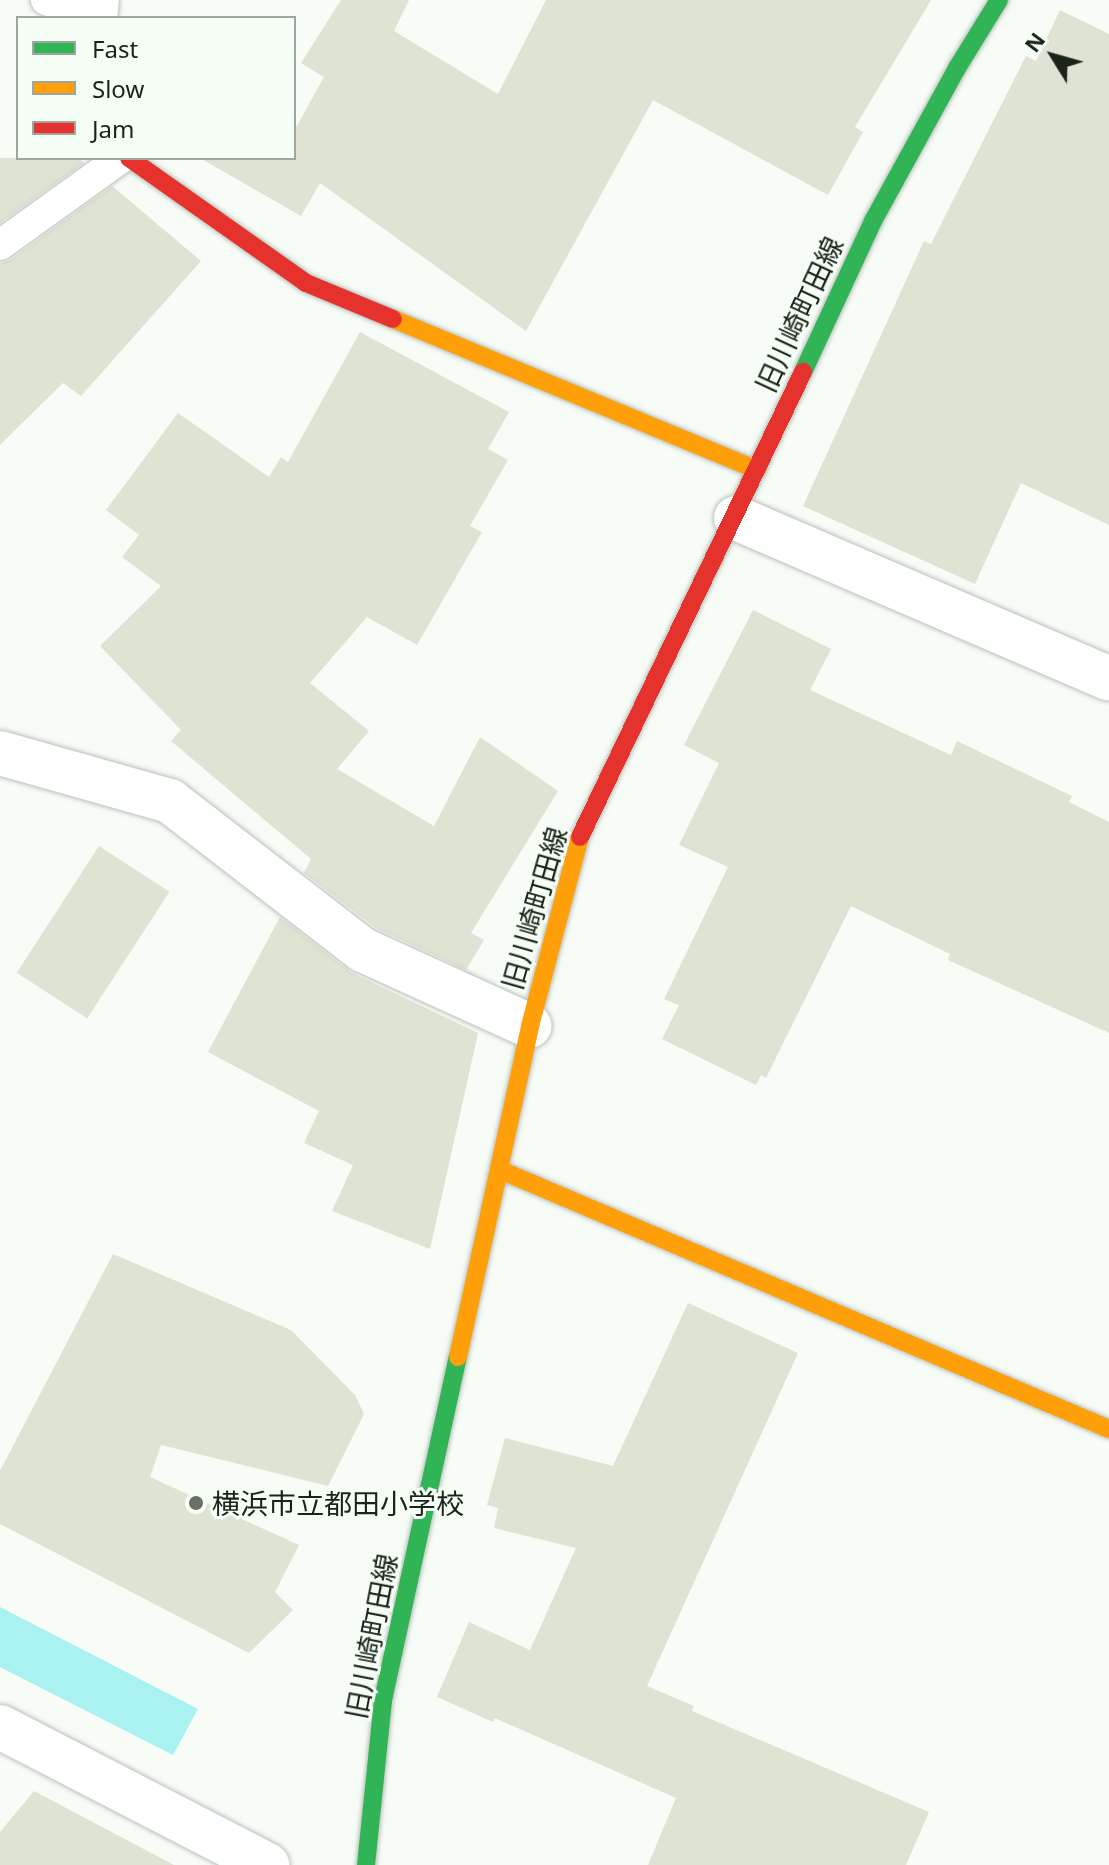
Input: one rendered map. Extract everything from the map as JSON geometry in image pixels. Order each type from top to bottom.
[{"type":"main road","name":"旧川崎町田線","points":[[366,1865],[383,1700],[530,1026],[574,848],[736,518],[873,221],[957,68],[999,0]]},
{"type":"main road","points":[[132,160],[306,283],[757,470]]},
{"type":"main road","points":[[500,1170],[1109,1429]]},
{"type":"street","points":[[736,518],[1109,679]]},
{"type":"street","points":[[0,753],[170,801],[363,950],[530,1026]]},
{"type":"street","points":[[0,1727],[267,1865]]},
{"type":"lane","points":[[46,0],[90,16]]},
{"type":"lane","points":[[0,245],[118,160]]},
{"type":"water","points":[[0,1607],[198,1709],[173,1755],[0,1667]]},
{"type":"building","points":[[341,0],[409,0],[394,31],[498,94],[546,0],[931,0],[855,127],[863,132],[828,195],[653,100],[526,331],[320,183],[301,216],[203,160],[296,160],[296,127],[324,77],[301,63]]},
{"type":"building","points":[[1060,10],[1109,34],[1109,525],[1021,483],[975,584],[803,506],[924,241],[931,244],[1026,56],[1036,61]]},
{"type":"building","points":[[0,158],[80,160],[84,163],[0,223]]},
{"type":"building","points":[[112,186],[201,261],[81,396],[63,383],[0,445],[0,263],[10,260]]},
{"type":"building","points":[[360,332],[509,412],[488,449],[508,460],[470,526],[482,532],[417,645],[367,617],[310,683],[369,731],[337,769],[434,826],[480,737],[558,791],[471,933],[484,940],[466,970],[376,928],[304,873],[311,859],[171,741],[181,730],[100,646],[161,586],[122,557],[139,535],[106,510],[178,413],[269,477],[281,457],[288,462]]},
{"type":"building","points":[[753,610],[831,649],[810,690],[951,755],[957,741],[1072,796],[1069,802],[1109,822],[1109,1033],[948,960],[950,954],[851,906],[766,1078],[761,1075],[756,1085],[662,1039],[679,1005],[664,999],[728,867],[679,845],[719,763],[684,745]]},
{"type":"building","points":[[99,846],[169,892],[87,1018],[17,973]]},
{"type":"building","points":[[280,917],[352,973],[478,1033],[430,1249],[332,1211],[353,1165],[304,1143],[319,1111],[208,1052]]},
{"type":"building","points":[[113,1254],[291,1330],[355,1395],[364,1414],[328,1486],[161,1445],[150,1477],[299,1545],[275,1592],[293,1610],[249,1653],[0,1524],[0,1471]]},
{"type":"building","points":[[688,1303],[798,1353],[647,1686],[694,1706],[692,1711],[929,1812],[906,1865],[648,1865],[676,1798],[495,1718],[493,1722],[437,1697],[469,1622],[530,1650],[576,1548],[494,1528],[498,1508],[487,1505],[505,1438],[613,1466]]},
{"type":"building","points":[[34,1791],[174,1865],[0,1865],[0,1832]]},
{"type":"traffic: fast","points":[[803,372],[873,221],[957,68],[999,0]]},
{"type":"traffic: fast","points":[[366,1865],[383,1700],[458,1357]]},
{"type":"traffic: slow","points":[[393,319],[757,470]]},
{"type":"traffic: slow","points":[[458,1357],[530,1026],[580,837]]},
{"type":"traffic: slow","points":[[500,1170],[1109,1429]]},
{"type":"traffic: jam","points":[[132,160],[306,283],[393,319]]},
{"type":"traffic: jam","points":[[580,837],[803,372]]},
{"type":"place","name":"横浜市立都田小学校","points":[[196,1503]]}]
